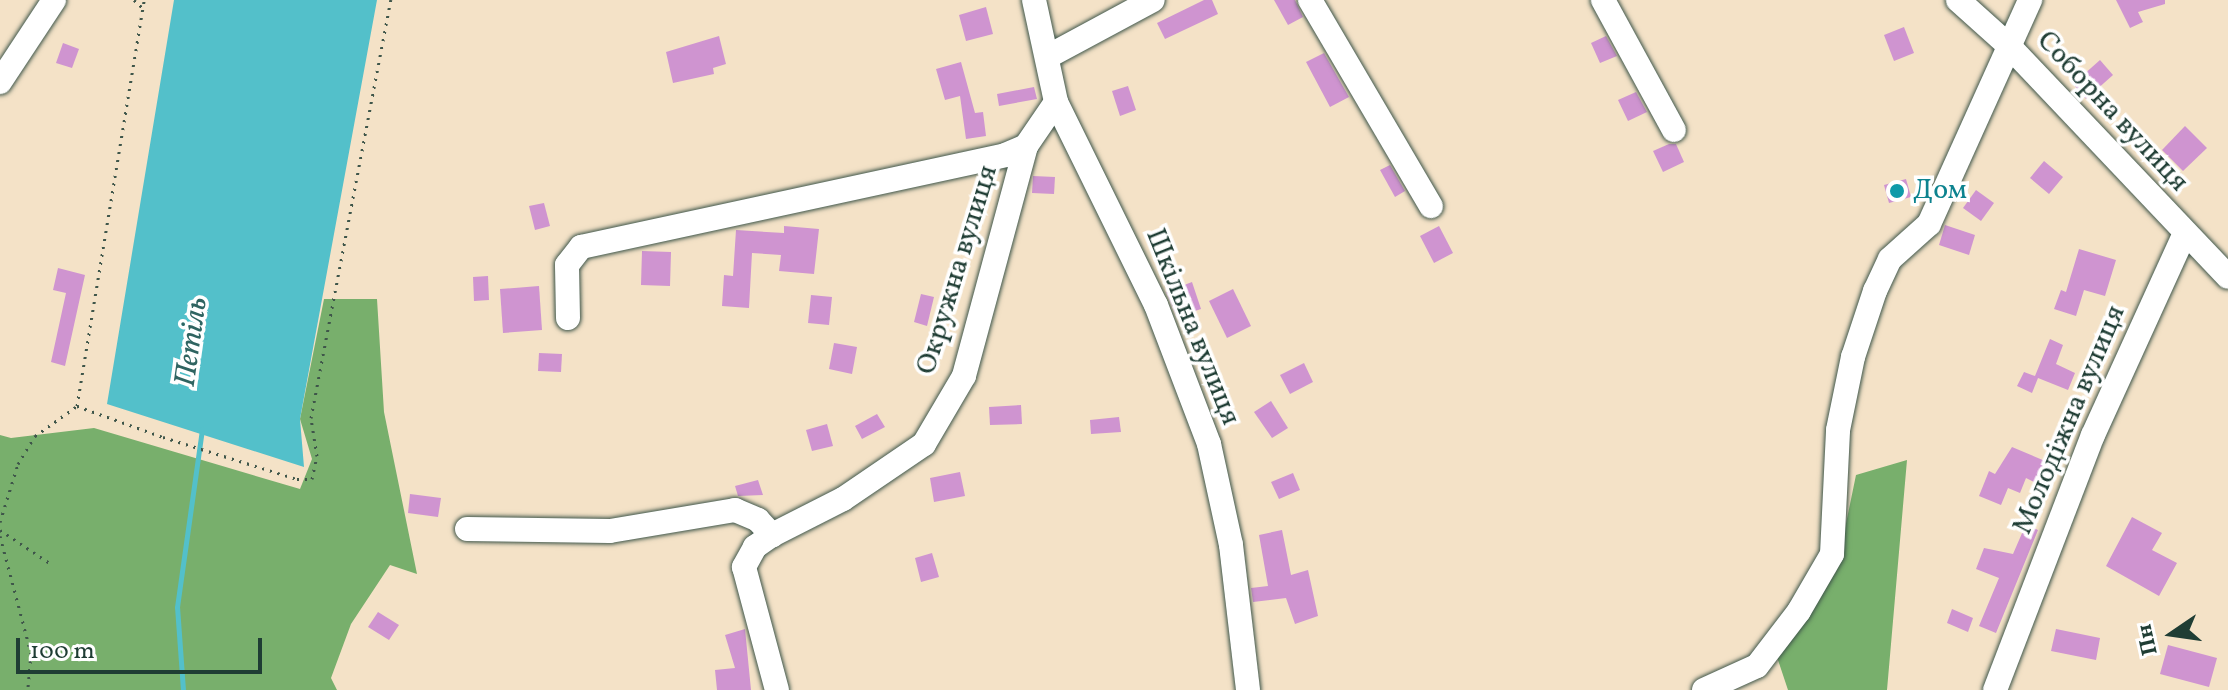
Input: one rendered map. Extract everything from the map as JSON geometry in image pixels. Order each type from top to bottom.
[{"type":"street","points":[[0,82],[54,0]]},
{"type":"street","name":"Шкільна вулиця","points":[[1034,0],[1056,102],[1156,305],[1209,444],[1231,545],[1248,690]]},
{"type":"street","points":[[1047,57],[1153,0]]},
{"type":"street","points":[[1310,0],[1431,206]]},
{"type":"street","points":[[1603,0],[1674,130]]},
{"type":"street","name":"Соборна вулиця","points":[[1958,0],[2009,46],[2185,233]]},
{"type":"street","points":[[1704,690],[1757,666],[1799,611],[1832,554],[1838,430],[1853,357],[1875,291],[1890,259],[1929,224],[2030,0]]},
{"type":"street","points":[[1026,146],[1056,102]]},
{"type":"street","name":"Окружна вулиця","points":[[568,318],[567,265],[581,247],[1005,155],[1026,146]]},
{"type":"street","name":"Окружна вулиця","points":[[777,690],[744,567],[755,547],[772,535],[843,499],[924,444],[964,376],[1026,146]]},
{"type":"street","points":[[2185,233],[2228,277]]},
{"type":"street","name":"Молодіжна вулиця","points":[[1995,690],[2093,435],[2185,233]]},
{"type":"street","points":[[467,529],[610,531],[735,510],[758,520],[772,535]]},
{"type":"path","points":[[134,0],[143,8]]},
{"type":"path","points":[[0,522],[18,464],[35,436],[77,406],[144,0]]},
{"type":"path","points":[[77,406],[189,446],[297,479],[312,479],[317,456],[311,418],[391,0]]},
{"type":"path","points":[[0,530],[51,564]]},
{"type":"path","points":[[0,536],[31,653],[28,690]]},
{"type":"green space","points":[[324,299],[377,299],[384,412],[417,574],[390,565],[351,624],[331,678],[337,690],[0,690],[0,435],[11,438],[94,428],[300,489],[312,459],[300,419]]},
{"type":"green space","points":[[1907,460],[1887,690],[1788,690],[1775,651],[1836,572],[1856,475]]},
{"type":"water","points":[[174,0],[377,0],[300,419],[304,467],[107,404]]},
{"type":"building","points":[[1204,0],[1212,0],[1218,14],[1165,39],[1157,23]]},
{"type":"building","points":[[1274,0],[1295,0],[1303,17],[1288,25]]},
{"type":"building","points":[[2116,0],[2165,0],[2165,4],[2138,12],[2143,22],[2130,28]]},
{"type":"building","points":[[986,7],[993,34],[966,41],[959,15]]},
{"type":"building","points":[[1904,27],[1914,53],[1894,61],[1884,35]]},
{"type":"building","points":[[719,36],[726,64],[713,68],[714,74],[673,83],[666,52]]},
{"type":"building","points":[[1606,36],[1617,56],[1600,63],[1591,43]]},
{"type":"building","points":[[63,43],[79,49],[72,68],[56,63]]},
{"type":"building","points":[[1324,53],[1349,97],[1330,107],[1306,62]]},
{"type":"building","points":[[2100,60],[2113,75],[2086,99],[2073,84]]},
{"type":"building","points":[[961,62],[975,113],[983,112],[986,136],[966,139],[960,96],[945,100],[936,69]]},
{"type":"building","points":[[1128,86],[1136,110],[1120,116],[1112,91]]},
{"type":"building","points":[[1034,87],[1037,99],[999,106],[997,94]]},
{"type":"building","points":[[1636,92],[1647,112],[1628,121],[1618,100]]},
{"type":"building","points":[[2185,126],[2207,148],[2183,171],[2162,150]]},
{"type":"building","points":[[1676,144],[1684,162],[1663,172],[1653,151]]},
{"type":"building","points":[[2044,161],[2063,177],[2049,194],[2030,178]]},
{"type":"building","points":[[1390,165],[1405,191],[1395,197],[1380,170]]},
{"type":"building","points":[[1033,176],[1055,177],[1054,194],[1032,193]]},
{"type":"building","name":"Дом","points":[[1906,179],[1911,197],[1889,203],[1884,185]]},
{"type":"building","points":[[1976,190],[1994,203],[1981,221],[1963,208]]},
{"type":"building","points":[[544,203],[550,226],[535,230],[529,206]]},
{"type":"building","points":[[1945,225],[1975,235],[1969,255],[1939,245]]},
{"type":"building","points":[[784,226],[819,229],[814,274],[779,271],[781,255],[752,253],[749,308],[722,306],[724,275],[733,276],[736,230],[784,233]]},
{"type":"building","points":[[1439,226],[1453,253],[1434,263],[1420,236]]},
{"type":"building","points":[[2079,249],[2116,260],[2105,296],[2084,290],[2076,316],[2054,309],[2061,290],[2066,292]]},
{"type":"building","points":[[642,251],[671,252],[670,286],[641,285]]},
{"type":"building","points":[[58,268],[85,275],[65,366],[51,362],[66,293],[53,290]]},
{"type":"building","points":[[488,276],[489,300],[474,301],[473,277]]},
{"type":"building","points":[[1192,282],[1201,309],[1177,317],[1166,292]]},
{"type":"building","points":[[539,286],[542,330],[503,333],[500,289]]},
{"type":"building","points":[[1233,289],[1251,326],[1227,338],[1209,301]]},
{"type":"building","points":[[921,294],[934,297],[927,326],[914,322]]},
{"type":"building","points":[[811,295],[832,297],[829,325],[808,323]]},
{"type":"building","points":[[2050,339],[2063,345],[2056,364],[2075,373],[2068,390],[2038,378],[2032,393],[2017,386],[2024,372],[2035,376]]},
{"type":"building","points":[[834,343],[857,347],[852,374],[829,369]]},
{"type":"building","points":[[539,353],[562,354],[561,372],[538,371]]},
{"type":"building","points":[[1304,363],[1313,382],[1290,394],[1280,375]]},
{"type":"building","points":[[1271,401],[1288,428],[1272,438],[1254,412]]},
{"type":"building","points":[[1021,405],[1022,424],[990,425],[989,407]]},
{"type":"building","points":[[877,414],[885,427],[862,439],[855,426]]},
{"type":"building","points":[[1119,417],[1121,432],[1091,434],[1090,420]]},
{"type":"building","points":[[827,424],[833,446],[812,451],[806,430]]},
{"type":"building","points":[[2012,447],[2045,461],[2036,483],[2026,478],[2020,493],[2008,488],[2001,505],[1979,496],[1989,471],[1995,474]]},
{"type":"building","points":[[960,472],[965,496],[934,502],[930,478]]},
{"type":"building","points":[[1293,473],[1300,490],[1279,499],[1271,482]]},
{"type":"building","points":[[758,480],[763,495],[738,496],[735,486]]},
{"type":"building","points":[[410,494],[441,498],[438,517],[408,513]]},
{"type":"building","points":[[2132,517],[2162,533],[2152,550],[2177,563],[2159,596],[2106,566]]},
{"type":"building","points":[[2026,524],[2038,530],[1996,633],[1979,626],[1999,578],[1976,569],[1984,548],[2013,554]]},
{"type":"building","points":[[1282,530],[1291,575],[1308,570],[1318,616],[1295,624],[1286,598],[1253,602],[1251,588],[1268,586],[1259,535]]},
{"type":"building","points":[[932,553],[939,577],[921,582],[915,558]]},
{"type":"building","points":[[1952,609],[1973,618],[1968,632],[1947,623]]},
{"type":"building","points":[[378,612],[399,625],[389,640],[368,627]]},
{"type":"building","points":[[745,629],[751,690],[717,690],[715,670],[735,668],[725,635]]},
{"type":"building","points":[[2056,629],[2100,638],[2096,660],[2051,651]]},
{"type":"building","points":[[2168,645],[2217,658],[2209,687],[2160,674]]},
{"type":"waterway","name":"Петіль","points":[[183,690],[177,607],[202,429]]},
{"type":"place","name":"Дом","points":[[1897,191]]}]
